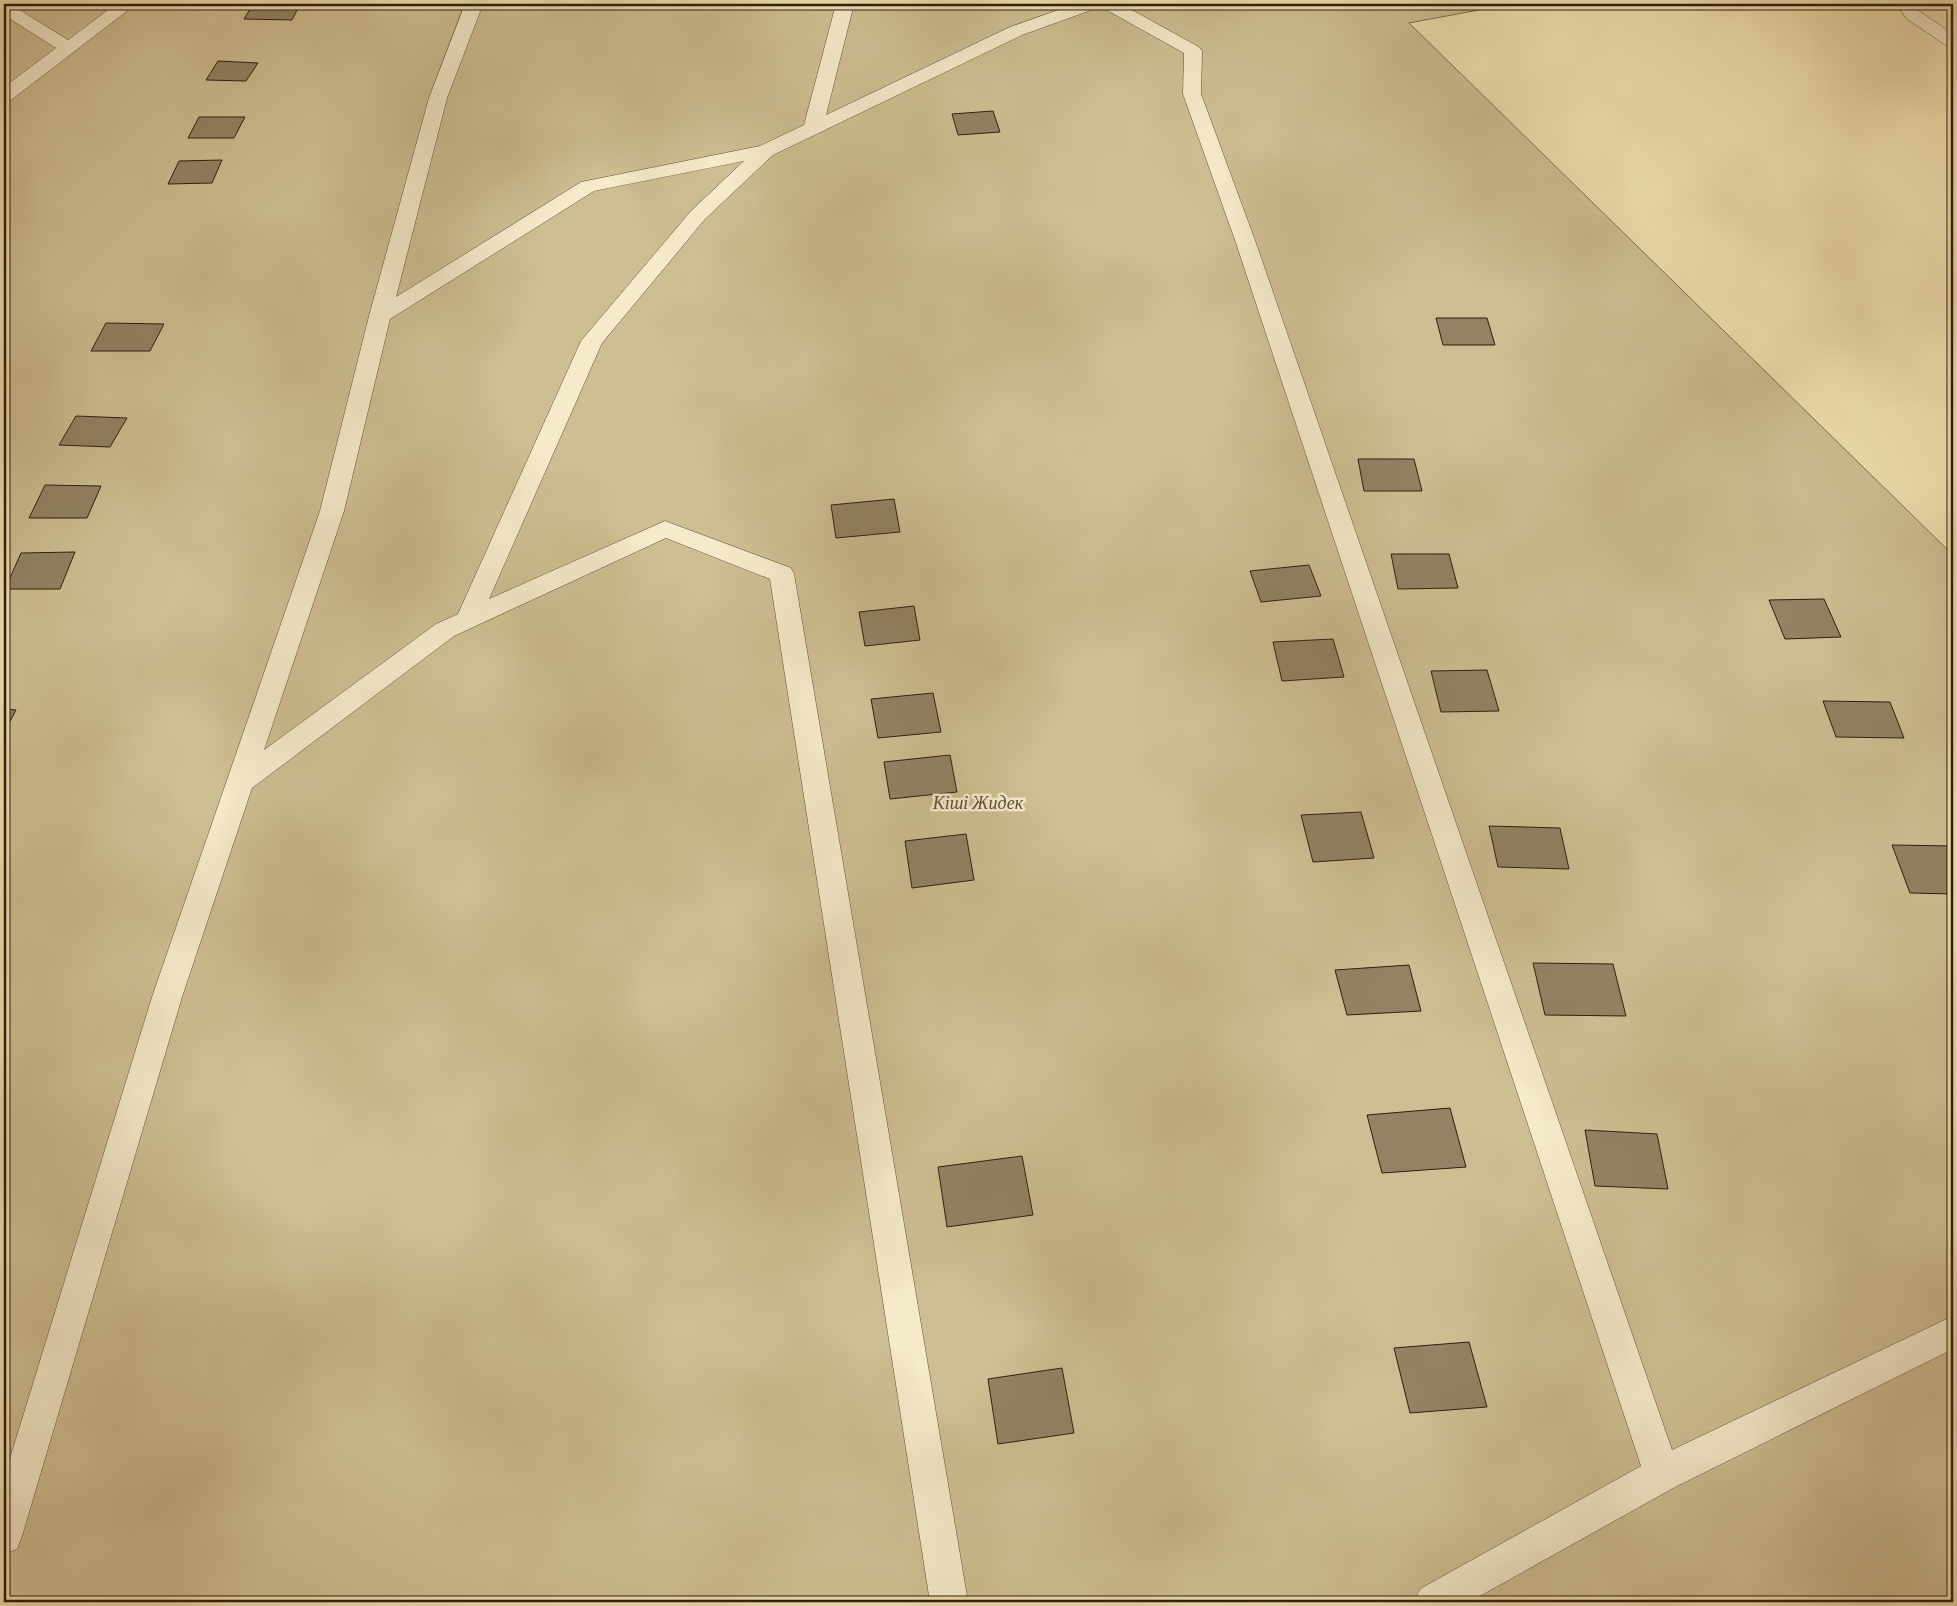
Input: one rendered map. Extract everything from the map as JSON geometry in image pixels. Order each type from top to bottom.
[{"type":"street","points":[[4,96],[67,47],[127,4]]},
{"type":"street","points":[[4,1536],[167,997],[238,783],[332,511],[380,316],[438,98],[474,4]]},
{"type":"street","points":[[813,129],[845,4]]},
{"type":"street","points":[[380,316],[588,186],[766,151],[1016,31],[1063,10],[1091,4]]},
{"type":"street","points":[[1109,4],[1193,51],[1192,94],[1249,253],[1662,1474]]},
{"type":"street","points":[[1905,4],[1913,15],[1953,42]]},
{"type":"street","points":[[4,8],[67,47]]},
{"type":"street","points":[[468,619],[592,341],[698,215],[766,151]]},
{"type":"street","points":[[238,783],[445,630],[665,529],[782,574],[949,1602]]},
{"type":"street","points":[[1433,1602],[1662,1474],[1953,1332]]},
{"type":"green space","name":"Кіші Жидек","points":[[4,4],[1511,4],[1409,23],[1953,555],[1953,1602],[4,1602]]},
{"type":"building","points":[[253,4],[300,4],[292,20],[244,19]]},
{"type":"building","points":[[218,61],[258,63],[246,81],[206,80]]},
{"type":"building","points":[[993,111],[1000,132],[958,135],[952,114]]},
{"type":"building","points":[[199,117],[245,117],[234,138],[188,138]]},
{"type":"building","points":[[222,160],[212,183],[168,184],[179,161]]},
{"type":"building","points":[[1436,318],[1487,318],[1495,345],[1443,345]]},
{"type":"building","points":[[106,323],[164,324],[150,351],[91,351]]},
{"type":"building","points":[[76,416],[127,418],[110,447],[59,445]]},
{"type":"building","points":[[1358,459],[1414,459],[1422,491],[1364,491]]},
{"type":"building","points":[[45,485],[101,486],[87,518],[29,518]]},
{"type":"building","points":[[894,499],[900,532],[836,538],[831,505]]},
{"type":"building","points":[[75,552],[60,589],[5,589],[21,553]]},
{"type":"building","points":[[1391,554],[1449,554],[1458,588],[1398,589]]},
{"type":"building","points":[[1309,565],[1321,596],[1261,602],[1250,571]]},
{"type":"building","points":[[1824,599],[1841,637],[1785,639],[1769,600]]},
{"type":"building","points":[[914,606],[920,640],[865,646],[859,612]]},
{"type":"building","points":[[1333,639],[1344,677],[1282,681],[1273,642]]},
{"type":"building","points":[[1487,670],[1499,711],[1441,712],[1431,671]]},
{"type":"building","points":[[933,693],[941,732],[878,738],[871,699]]},
{"type":"building","points":[[1823,701],[1890,702],[1904,738],[1836,737]]},
{"type":"building","points":[[4,709],[16,710],[4,733]]},
{"type":"building","points":[[950,755],[957,792],[890,799],[884,762]]},
{"type":"building","points":[[1361,812],[1374,858],[1313,862],[1301,815]]},
{"type":"building","points":[[1489,826],[1560,828],[1569,869],[1498,867]]},
{"type":"building","points":[[966,834],[974,880],[912,888],[905,841]]},
{"type":"building","points":[[1892,845],[1953,846],[1953,894],[1910,893]]},
{"type":"building","points":[[1533,963],[1613,964],[1626,1016],[1545,1015]]},
{"type":"building","points":[[1409,965],[1421,1011],[1347,1015],[1335,970]]},
{"type":"building","points":[[1450,1108],[1466,1167],[1382,1173],[1367,1115]]},
{"type":"building","points":[[1585,1130],[1657,1134],[1668,1189],[1595,1186]]},
{"type":"building","points":[[1022,1156],[1033,1215],[947,1227],[938,1167]]},
{"type":"building","points":[[1469,1342],[1487,1407],[1410,1413],[1394,1348]]},
{"type":"building","points":[[1062,1368],[1074,1433],[998,1444],[988,1379]]}]
